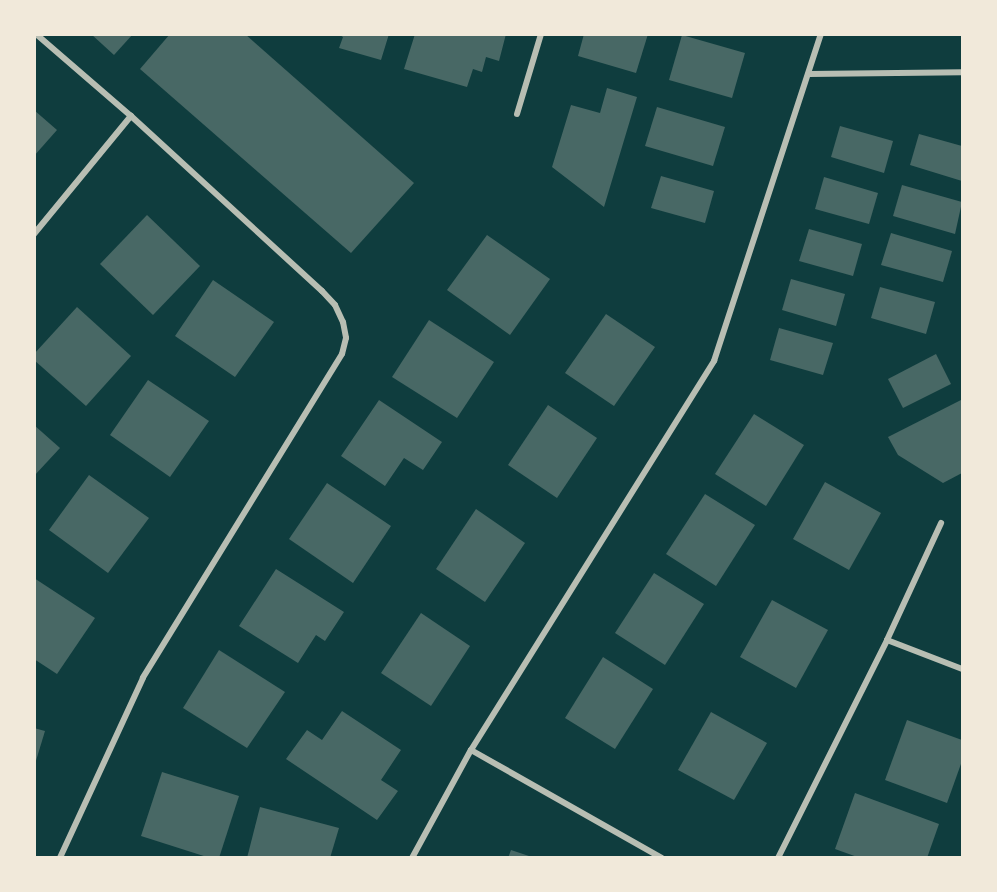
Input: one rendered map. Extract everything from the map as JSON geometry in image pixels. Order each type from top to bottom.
[{"type":"street","points":[[36,34],[131,116],[322,291],[334,305],[343,322],[346,338],[342,354],[143,678],[60,858]]},
{"type":"street","points":[[518,114],[541,34]]},
{"type":"street","points":[[412,858],[471,750],[714,361],[821,34]]},
{"type":"street","points":[[809,74],[963,72]]},
{"type":"street","points":[[35,233],[131,116]]},
{"type":"street","points":[[778,858],[887,640],[941,523]]},
{"type":"street","points":[[887,640],[963,669]]},
{"type":"street","points":[[471,750],[662,858]]},
{"type":"building","points":[[91,34],[133,34],[114,55]]},
{"type":"building","points":[[170,34],[245,34],[414,183],[351,253],[140,69]]},
{"type":"building","points":[[338,34],[389,34],[381,60],[339,48],[343,37]]},
{"type":"building","points":[[415,34],[506,34],[499,61],[486,57],[482,72],[473,69],[467,87],[404,69]]},
{"type":"building","points":[[584,34],[648,34],[636,73],[578,56]]},
{"type":"building","points":[[682,35],[745,53],[732,98],[669,80]]},
{"type":"building","points":[[607,88],[637,97],[604,207],[552,167],[571,105],[600,113]]},
{"type":"building","points":[[657,107],[725,127],[713,166],[645,146]]},
{"type":"building","points":[[34,110],[57,130],[34,156]]},
{"type":"building","points":[[840,126],[893,141],[884,173],[831,157]]},
{"type":"building","points":[[919,134],[962,146],[962,181],[910,165]]},
{"type":"building","points":[[661,176],[714,191],[705,223],[651,208]]},
{"type":"building","points":[[824,177],[878,193],[869,224],[815,209]]},
{"type":"building","points":[[902,185],[962,202],[955,234],[893,216]]},
{"type":"building","points":[[147,215],[200,266],[153,315],[100,264]]},
{"type":"building","points":[[809,229],[862,244],[853,276],[799,261]]},
{"type":"building","points":[[891,233],[952,251],[943,282],[881,265]]},
{"type":"building","points":[[487,235],[550,279],[510,335],[447,290]]},
{"type":"building","points":[[791,279],[845,294],[836,326],[782,310]]},
{"type":"building","points":[[213,280],[274,322],[235,377],[175,336]]},
{"type":"building","points":[[880,287],[935,302],[926,334],[871,318]]},
{"type":"building","points":[[77,307],[131,356],[86,406],[34,360],[34,354]]},
{"type":"building","points":[[606,314],[655,347],[614,406],[565,373]]},
{"type":"building","points":[[429,320],[494,362],[457,418],[392,377]]},
{"type":"building","points":[[779,328],[833,343],[823,375],[770,360]]},
{"type":"building","points":[[936,354],[951,384],[903,408],[888,379]]},
{"type":"building","points":[[148,380],[209,421],[170,477],[110,435]]},
{"type":"building","points":[[379,400],[442,442],[423,470],[404,458],[385,486],[341,456]]},
{"type":"building","points":[[961,400],[962,473],[943,483],[898,455],[888,437]]},
{"type":"building","points":[[548,405],[597,438],[557,498],[508,465]]},
{"type":"building","points":[[754,414],[804,445],[766,506],[715,474]]},
{"type":"building","points":[[34,425],[60,448],[34,476]]},
{"type":"building","points":[[89,475],[149,518],[108,573],[49,530]]},
{"type":"building","points":[[825,482],[881,513],[849,570],[793,539]]},
{"type":"building","points":[[327,483],[391,526],[353,583],[289,539]]},
{"type":"building","points":[[705,494],[755,525],[716,586],[666,554]]},
{"type":"building","points":[[476,509],[525,543],[485,602],[436,569]]},
{"type":"building","points":[[276,569],[344,612],[325,641],[316,635],[298,663],[239,626]]},
{"type":"building","points":[[654,573],[704,604],[665,665],[615,633]]},
{"type":"building","points":[[34,578],[95,618],[57,674],[34,659]]},
{"type":"building","points":[[772,600],[828,630],[796,688],[740,657]]},
{"type":"building","points":[[421,613],[470,646],[431,706],[381,673]]},
{"type":"building","points":[[219,650],[285,692],[247,748],[183,708]]},
{"type":"building","points":[[603,657],[653,689],[615,749],[565,718]]},
{"type":"building","points":[[342,711],[401,750],[381,780],[398,791],[377,820],[286,759],[307,730],[322,740]]},
{"type":"building","points":[[711,712],[767,743],[734,800],[678,770]]},
{"type":"building","points":[[907,720],[962,740],[962,761],[947,803],[885,780]]},
{"type":"building","points":[[34,728],[45,731],[35,764],[34,764]]},
{"type":"building","points":[[162,772],[239,796],[219,858],[210,858],[141,836]]},
{"type":"building","points":[[855,793],[939,824],[927,858],[860,858],[835,849]]},
{"type":"building","points":[[260,807],[339,828],[330,858],[247,858]]},
{"type":"building","points":[[511,850],[532,857],[532,858],[508,858]]}]
